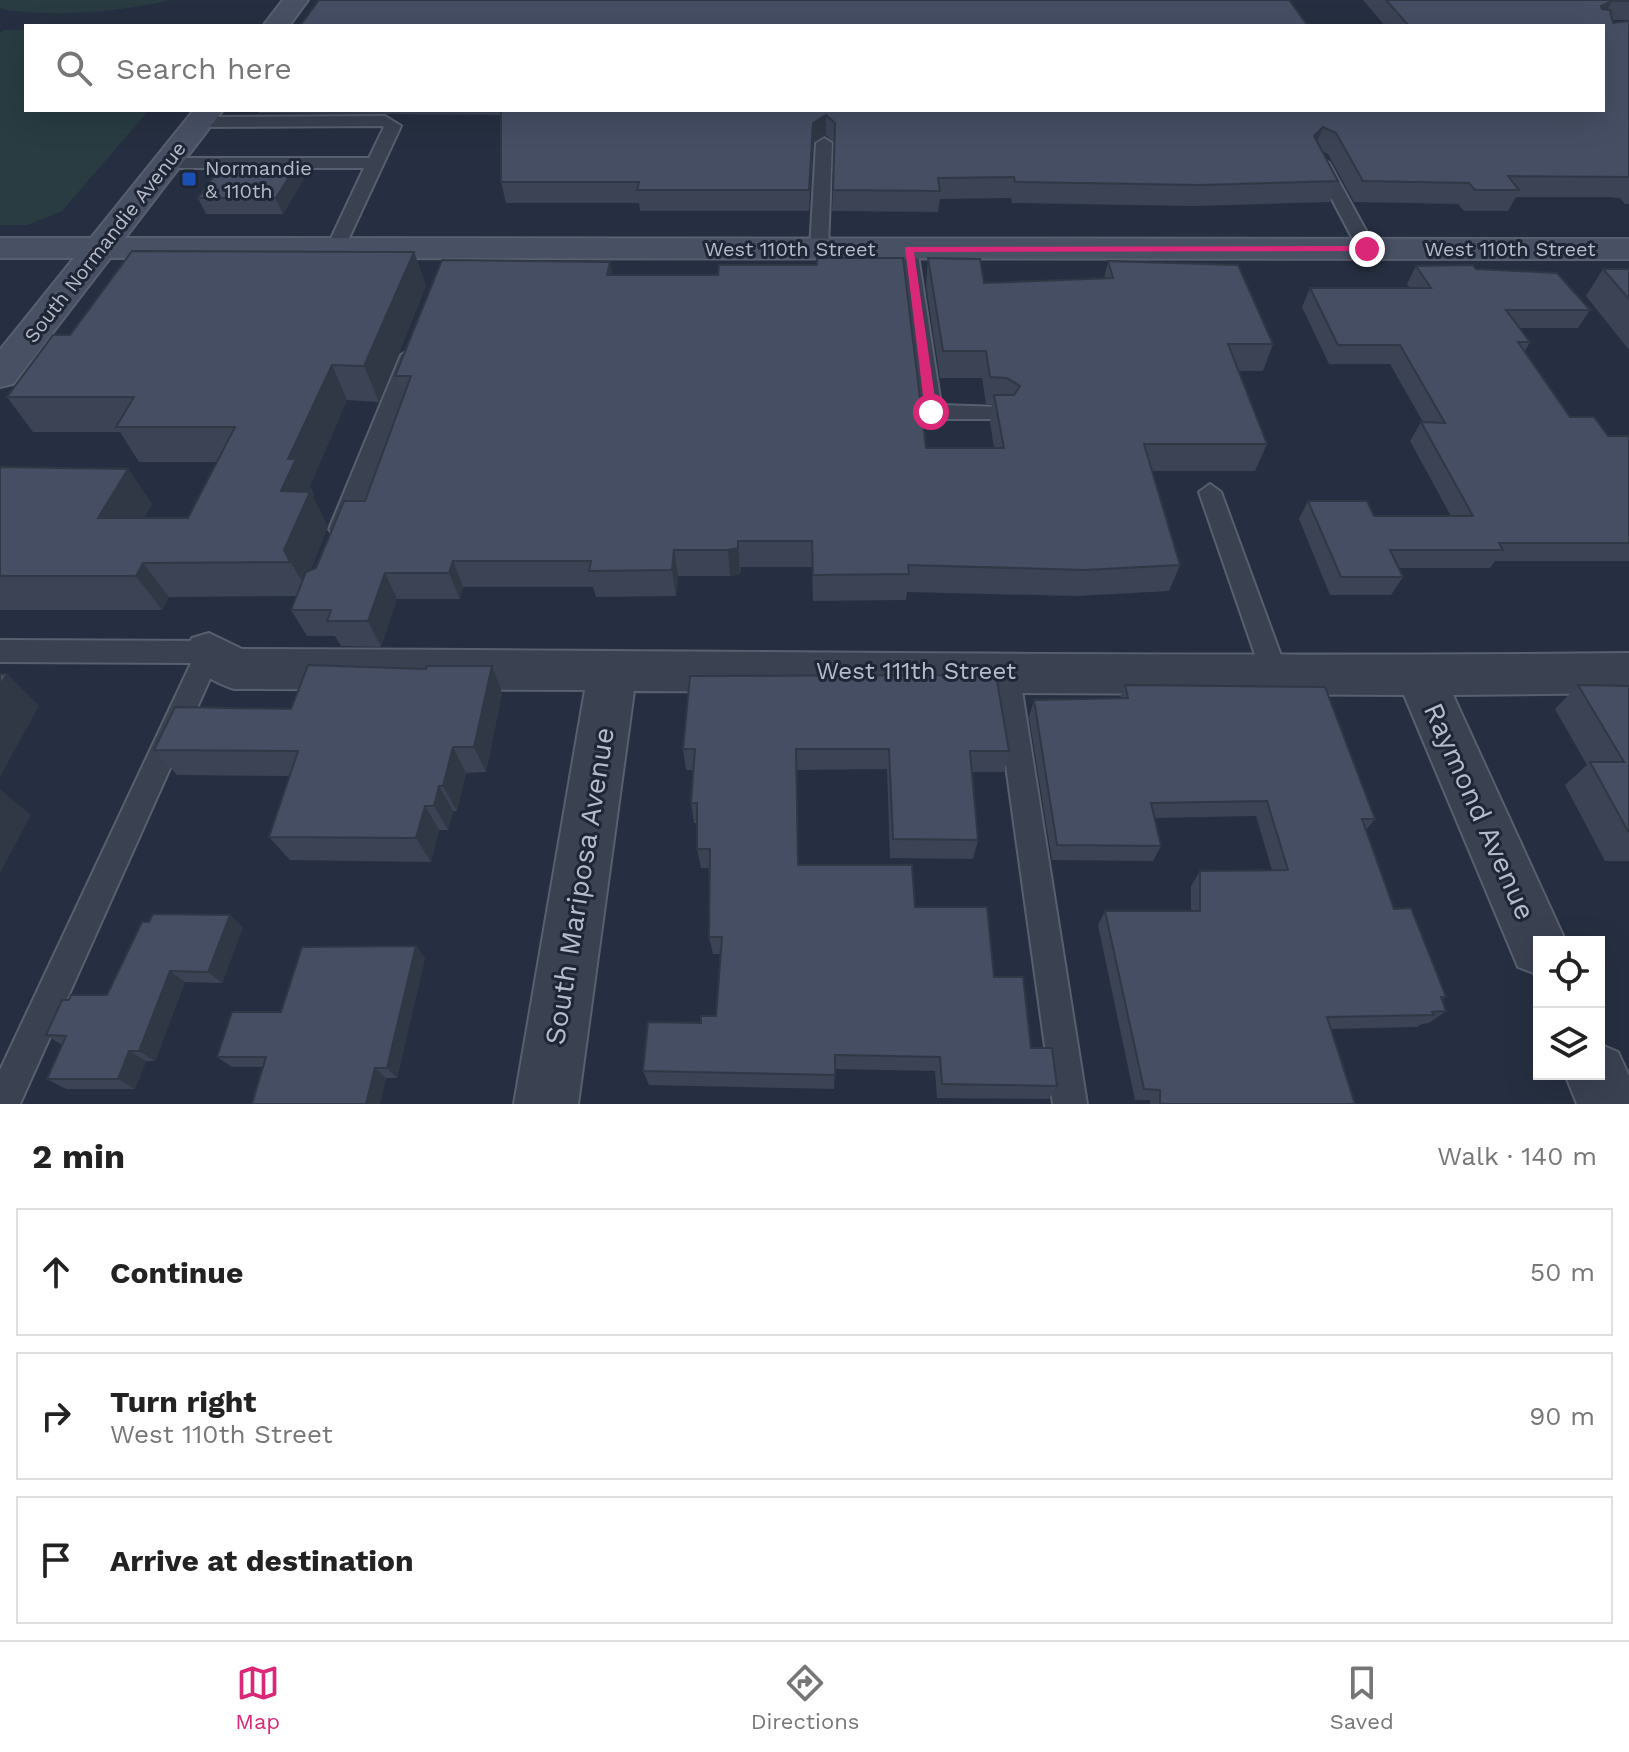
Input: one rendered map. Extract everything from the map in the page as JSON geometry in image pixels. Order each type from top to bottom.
[{"type":"street","points":[[278,24],[296,0]]},
{"type":"street","name":"South Normandie Avenue","points":[[0,375],[205,116]]},
{"type":"street","name":"West 110th Street","points":[[0,248],[335,249],[449,261],[819,249],[1629,249]]},
{"type":"street","name":"West 111th Street","points":[[209,652],[234,669],[613,668],[1274,672],[1420,676],[1629,673]]},
{"type":"street","name":"South Mariposa Avenue","points":[[546,1104],[613,668]]},
{"type":"street","name":"Raymond Avenue","points":[[1420,676],[1535,936]]},
{"type":"street","points":[[1599,1080],[1609,1104]]},
{"type":"lane","points":[[205,116],[385,121],[393,126],[335,249]]},
{"type":"lane","points":[[819,249],[824,143]]},
{"type":"lane","points":[[1317,155],[1367,249]]},
{"type":"lane","points":[[167,163],[375,163]]},
{"type":"lane","points":[[908,249],[931,412],[1001,414]]},
{"type":"lane","points":[[333,550],[421,332]]},
{"type":"lane","points":[[1210,492],[1274,672]]},
{"type":"lane","points":[[0,651],[209,652],[2,1104]]},
{"type":"lane","points":[[1006,672],[1070,1104]]},
{"type":"shaded area","points":[[0,0],[171,0],[130,8],[48,13],[6,10],[0,8]]},
{"type":"shaded area","points":[[4,30],[24,30],[24,112],[147,112],[62,211],[27,225],[0,225],[0,33]]},
{"type":"building","points":[[319,0],[1289,0],[1307,24],[301,24]]},
{"type":"building","points":[[1386,0],[1629,0],[1612,1],[1601,6],[1610,10],[1613,23],[1629,21],[1629,177],[1508,176],[1519,190],[1475,190],[1469,183],[1363,181],[1336,133],[1323,127],[1314,136],[1338,181],[1200,185],[1015,182],[1014,177],[938,178],[940,191],[833,190],[835,123],[826,115],[813,123],[809,190],[637,190],[639,182],[501,182],[501,112],[1605,112],[1605,24],[1407,24]]},
{"type":"building","points":[[223,164],[297,164],[276,198],[198,198]]},
{"type":"building","points":[[132,251],[414,252],[364,366],[332,365],[288,459],[296,459],[281,491],[310,492],[284,550],[290,562],[143,563],[136,576],[0,576],[0,467],[128,469],[98,518],[188,518],[235,427],[116,427],[134,397],[7,397],[53,335],[70,335]]},
{"type":"building","points":[[817,258],[903,258],[926,448],[1004,448],[994,395],[1014,395],[1020,386],[1007,378],[990,377],[986,351],[943,351],[928,258],[980,259],[984,283],[1113,278],[1108,261],[1238,265],[1273,344],[1228,344],[1267,444],[1144,444],[1180,565],[1084,570],[908,565],[909,574],[813,575],[812,541],[738,541],[738,548],[728,550],[674,550],[672,570],[589,571],[591,561],[453,561],[449,573],[385,573],[368,621],[327,621],[331,610],[291,610],[306,572],[316,568],[344,501],[365,501],[411,376],[395,376],[442,260],[610,262],[607,275],[718,275],[719,265],[817,265]]},
{"type":"building","points":[[1473,265],[1476,269],[1557,273],[1590,310],[1506,310],[1530,342],[1518,342],[1570,417],[1594,417],[1608,436],[1629,436],[1629,543],[1499,543],[1503,550],[1390,550],[1403,577],[1341,577],[1308,501],[1367,501],[1374,516],[1473,516],[1421,422],[1445,423],[1400,345],[1338,345],[1310,288],[1431,288],[1416,266]]},
{"type":"building","points":[[1603,269],[1629,269],[1629,299]]},
{"type":"building","points":[[308,665],[426,669],[427,666],[492,666],[474,747],[453,747],[443,786],[439,786],[434,806],[425,806],[416,838],[269,837],[298,751],[154,750],[175,707],[291,709]]},
{"type":"building","points":[[996,675],[1009,751],[970,751],[978,840],[893,839],[889,749],[796,749],[798,865],[912,865],[915,907],[987,907],[994,977],[1023,977],[1031,1048],[1052,1048],[1057,1086],[942,1084],[940,1057],[835,1055],[835,1075],[643,1071],[648,1022],[701,1023],[701,1016],[716,1016],[722,937],[709,937],[710,849],[697,849],[697,803],[691,803],[695,749],[683,749],[690,676]]},
{"type":"building","points":[[1125,685],[1325,687],[1375,819],[1362,819],[1394,909],[1411,908],[1446,997],[1441,997],[1446,1011],[1432,1012],[1434,1015],[1327,1017],[1355,1104],[1160,1104],[1160,1090],[1144,1089],[1105,911],[1200,911],[1200,871],[1288,870],[1267,801],[1151,803],[1161,846],[1057,845],[1034,700],[1128,698]]},
{"type":"building","points":[[1578,685],[1629,686],[1629,833],[1590,762],[1624,762]]},
{"type":"building","points":[[153,914],[230,915],[208,972],[170,971],[139,1051],[129,1051],[118,1079],[47,1079],[66,1036],[46,1035],[62,1000],[69,1000],[71,995],[107,995],[142,922],[149,922]]},
{"type":"building","points":[[416,946],[387,1068],[375,1068],[366,1104],[252,1104],[266,1057],[217,1057],[232,1012],[281,1012],[302,947]]},
{"type":"place","name":"Normandie & 110th","points":[[189,179]]},
{"type":"route","points":[[931,412],[908,249],[1367,249]]}]
